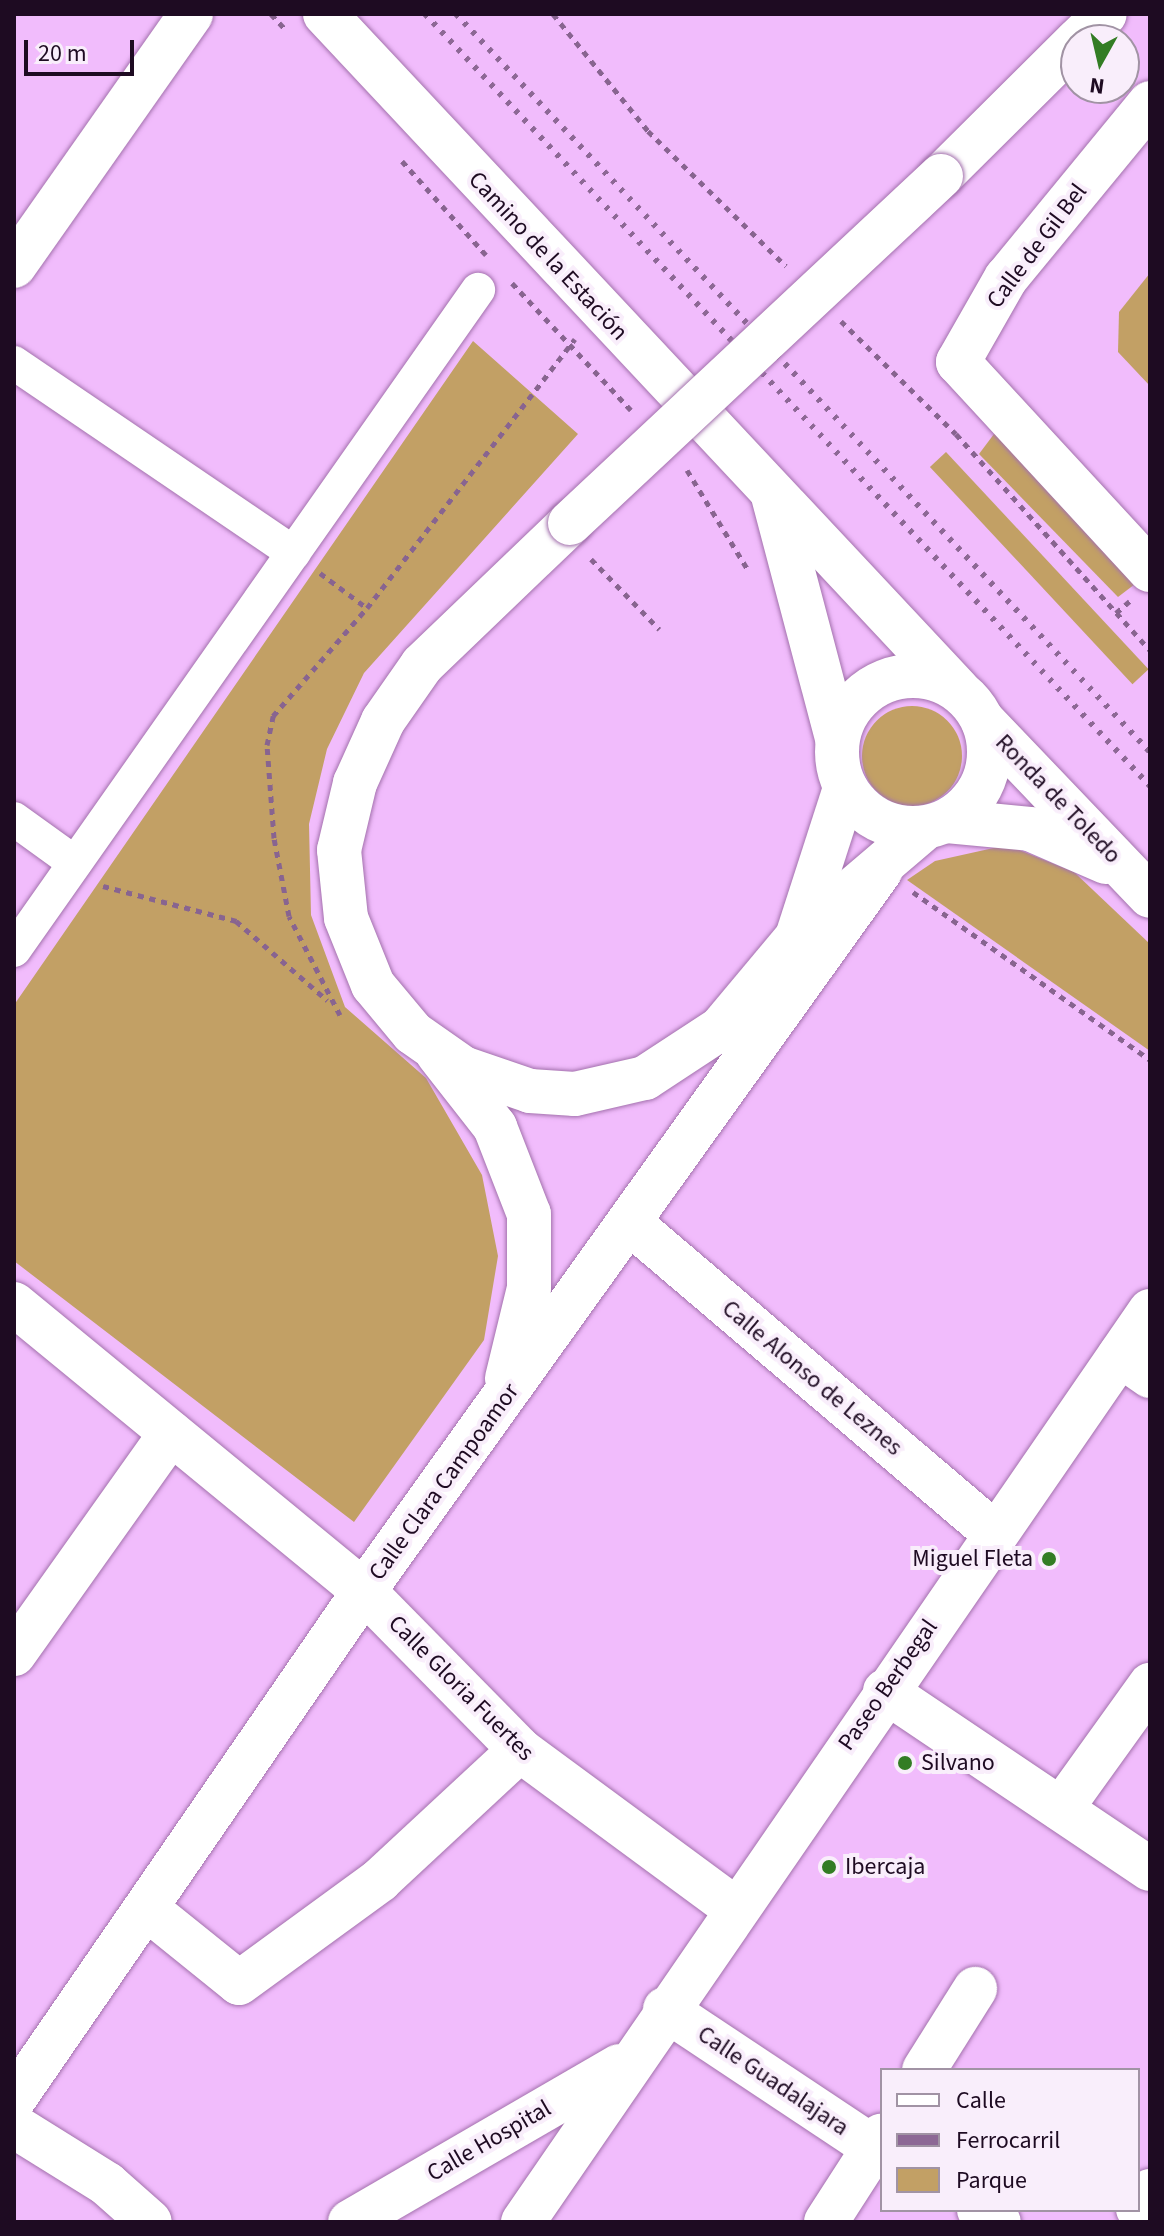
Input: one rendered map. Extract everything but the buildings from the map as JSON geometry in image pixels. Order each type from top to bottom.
[{"type":"street","points":[[14,266],[191,14]]},
{"type":"street","name":"Camino de la Estación","points":[[308,25],[600,311],[970,706]]},
{"type":"street","points":[[499,1405],[529,1288],[529,1214],[495,1127],[438,1054],[388,1007],[356,950],[339,880],[343,824],[368,750],[422,665],[566,526],[941,176],[1060,58]]},
{"type":"street","name":"Calle de Gil Bel","points":[[1150,103],[1006,278],[958,362],[1150,570]]},
{"type":"street","points":[[14,950],[493,277]]},
{"type":"street","points":[[14,363],[294,553]]},
{"type":"street","name":"Camino de la Estación","points":[[773,496],[837,738]]},
{"type":"street","points":[[438,1054],[492,1082],[530,1091],[612,1089],[697,1048],[797,937],[936,824],[966,808],[988,767],[970,706],[935,678],[884,681],[845,714],[837,738],[845,788],[797,937]]},
{"type":"street","name":"Ronda de Toledo","points":[[970,706],[1141,886]]},
{"type":"street","points":[[845,788],[880,822],[936,824]]},
{"type":"street","points":[[14,819],[75,863]]},
{"type":"street","name":"Ronda de Toledo","points":[[936,824],[1030,829],[1072,842],[1141,886]]},
{"type":"street","name":"Calle Clara Campoamor","points":[[14,2099],[364,1591],[881,870]]},
{"type":"street","name":"Calle Alonso de Leznes","points":[[630,1223],[993,1532]]},
{"type":"street","name":"Calle Gloria Fuertes","points":[[14,1304],[364,1591],[520,1750],[733,1907]]},
{"type":"street","name":"Paseo Berbegal","points":[[523,2222],[628,2061],[993,1532],[1135,1366],[1150,1311]]},
{"type":"street","points":[[14,1654],[171,1433]]},
{"type":"street","points":[[1061,1809],[1150,1685]]},
{"type":"street","points":[[885,1691],[1150,1869]]},
{"type":"street","points":[[146,1908],[239,1983],[380,1880],[520,1750]]},
{"type":"street","points":[[925,2068],[975,1989]]},
{"type":"street","name":"Calle Guadalajara","points":[[665,2009],[879,2145]]},
{"type":"street","name":"Calle Hospital","points":[[350,2222],[628,2061]]},
{"type":"street","points":[[14,2126],[107,2184],[150,2222]]},
{"type":"street","points":[[826,2222],[879,2145]]},
{"type":"path","points":[[271,14],[308,25]]},
{"type":"path","points":[[553,14],[648,131],[796,277]]},
{"type":"path","points":[[393,151],[493,277],[570,345],[641,420]]},
{"type":"path","points":[[831,310],[956,434],[1150,650]]},
{"type":"path","points":[[336,1009],[289,916],[267,745],[290,691],[367,608],[570,345],[600,311]]},
{"type":"path","points":[[681,463],[701,485]]},
{"type":"path","points":[[566,526],[659,629]]},
{"type":"path","points":[[294,553],[367,608]]},
{"type":"path","points":[[75,863],[99,885],[236,921],[346,1020]]},
{"type":"green space","points":[[1150,273],[1150,386],[1118,352],[1119,312]]},
{"type":"green space","points":[[473,341],[578,434],[364,673],[327,749],[309,824],[311,915],[345,1007],[426,1078],[482,1175],[498,1256],[484,1340],[354,1522],[14,1261],[14,1005]]},
{"type":"green space","points":[[997,430],[1139,581],[1118,597],[979,454]]},
{"type":"green space","points":[[946,452],[1149,669],[1132,684],[930,467]]},
{"type":"green space","points":[[912,706],[931,710],[948,720],[958,737],[962,756],[958,775],[948,792],[931,802],[912,806],[893,802],[876,792],[866,775],[862,756],[866,737],[876,720],[893,710]]},
{"type":"green space","points":[[1007,845],[1074,872],[1150,944],[1150,1051],[907,880],[935,861]]},
{"type":"railway","points":[[425,14],[1150,786]]},
{"type":"railway","points":[[456,14],[1150,752]]},
{"type":"place","name":"Miguel Fleta","points":[[1049,1559]]},
{"type":"place","name":"Silvano","points":[[905,1763]]},
{"type":"place","name":"Ibercaja","points":[[829,1867]]}]
